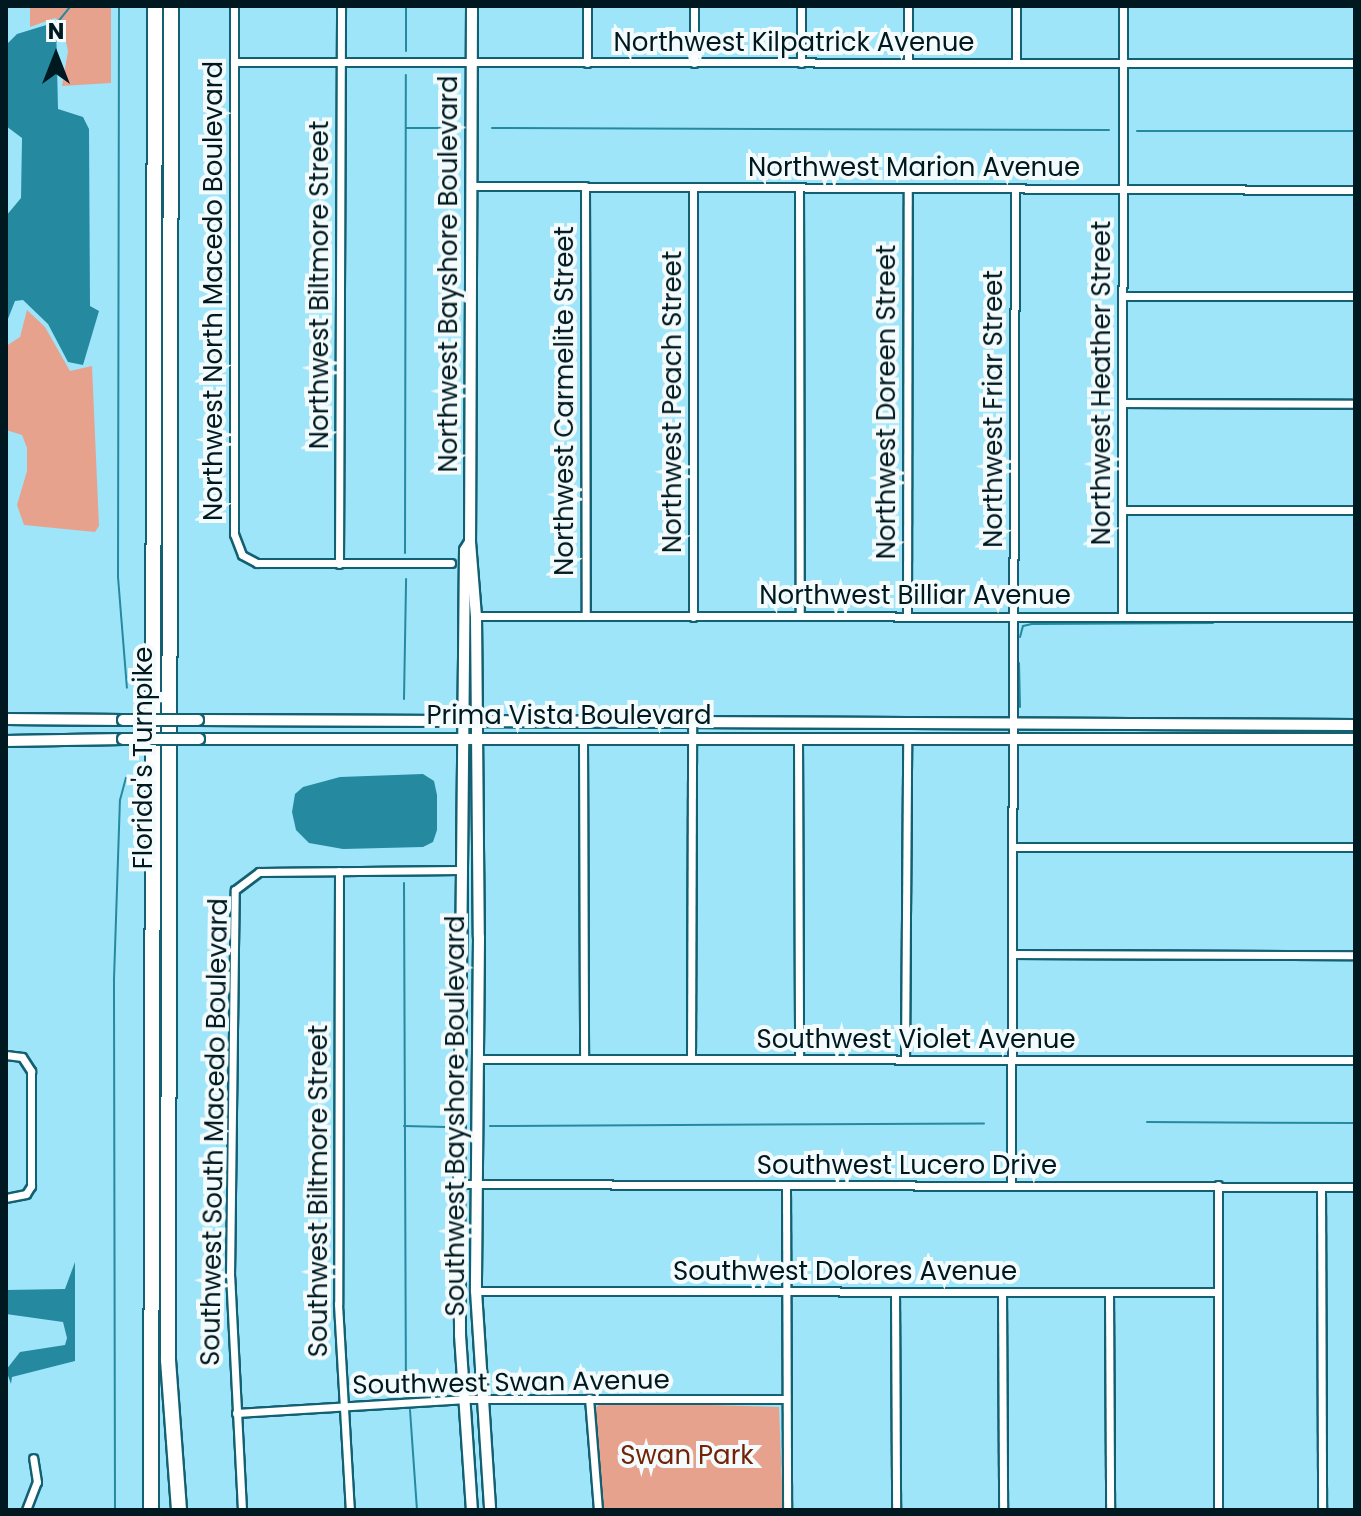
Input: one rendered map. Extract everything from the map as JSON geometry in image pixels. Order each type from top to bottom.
[{"type":"highway","name":"Florida's Turnpike","points":[[151,1510],[155,6]]},
{"type":"highway","name":"Florida's Turnpike","points":[[171,6],[168,1360],[179,1510]]},
{"type":"main road","name":"Northwest Bayshore Boulevard","points":[[472,6],[470,542],[476,616],[477,721]]},
{"type":"main road","name":"Northwest Bayshore Boulevard","points":[[463,721],[465,550],[470,542]]},
{"type":"main road","name":"Prima Vista Boulevard","points":[[6,719],[1014,726],[1355,725]]},
{"type":"main road","name":"Southwest Bayshore Boulevard","points":[[463,721],[459,1184],[463,1399],[472,1510]]},
{"type":"main road","name":"Southwest Bayshore Boulevard","points":[[477,721],[476,1291],[480,1399],[490,1510]]},
{"type":"main road","name":"Prima Vista Boulevard","points":[[6,741],[1355,739]]},
{"type":"main road","points":[[460,934],[466,943],[466,991],[478,1001]]},
{"type":"main road","points":[[460,1008],[471,1022],[472,1069],[477,1078]]},
{"type":"street","name":"Northwest North Macedo Boulevard","points":[[234,6],[234,534],[242,555],[257,563],[451,563]]},
{"type":"street","name":"Northwest Biltmore Street","points":[[339,564],[341,6]]},
{"type":"street","points":[[587,6],[587,63]]},
{"type":"street","points":[[694,6],[694,63]]},
{"type":"street","points":[[801,6],[801,63]]},
{"type":"street","points":[[908,6],[908,63]]},
{"type":"street","points":[[1016,6],[1016,63]]},
{"type":"street","name":"Northwest Heather Street","points":[[1122,616],[1123,6]]},
{"type":"street","name":"Northwest Kilpatrick Avenue","points":[[234,62],[1355,63]]},
{"type":"street","name":"Northwest Marion Avenue","points":[[472,186],[1355,190]]},
{"type":"street","name":"Northwest Carmelite Street","points":[[585,186],[586,615]]},
{"type":"street","name":"Northwest Peach Street","points":[[693,187],[693,617]]},
{"type":"street","points":[[799,188],[800,616]]},
{"type":"street","name":"Northwest Doreen Street","points":[[907,617],[908,188]]},
{"type":"street","name":"Northwest Friar Street","points":[[1011,1186],[1015,188]]},
{"type":"street","points":[[1122,296],[1355,296]]},
{"type":"street","points":[[1122,403],[1355,404]]},
{"type":"street","points":[[1122,510],[1355,510]]},
{"type":"street","name":"Northwest Billiar Avenue","points":[[476,616],[1355,617]]},
{"type":"street","points":[[691,1059],[692,724]]},
{"type":"street","points":[[798,738],[799,1059]]},
{"type":"street","points":[[583,739],[584,1059]]},
{"type":"street","points":[[905,1060],[907,739]]},
{"type":"street","points":[[1014,847],[1355,847]]},
{"type":"street","name":"Southwest South Macedo Boulevard","points":[[242,1510],[230,1276],[232,902],[240,882],[259,872],[460,870]]},
{"type":"street","name":"Southwest Biltmore Street","points":[[339,871],[342,1406],[350,1510]]},
{"type":"street","points":[[1014,954],[1355,955]]},
{"type":"street","points":[[6,1055],[22,1057],[30,1064],[31,1186],[26,1194],[6,1198]]},
{"type":"street","name":"Southwest Violet Avenue","points":[[477,1059],[1355,1060]]},
{"type":"street","name":"Southwest Lucero Drive","points":[[459,1184],[1355,1187]]},
{"type":"street","points":[[1218,1185],[1214,1292],[1218,1510]]},
{"type":"street","points":[[786,1186],[787,1510]]},
{"type":"street","points":[[1321,1187],[1322,1510]]},
{"type":"street","name":"Southwest Dolores Avenue","points":[[476,1291],[1214,1292]]},
{"type":"street","points":[[1002,1292],[1003,1510]]},
{"type":"street","points":[[895,1293],[896,1510]]},
{"type":"street","points":[[1109,1293],[1110,1510]]},
{"type":"street","points":[[589,1398],[598,1510]]},
{"type":"street","name":"Southwest Swan Avenue","points":[[236,1413],[463,1399],[786,1399]]},
{"type":"street","points":[[26,1510],[37,1482],[33,1458]]},
{"type":"green space","points":[[30,6],[111,6],[111,83],[62,86],[68,51],[62,23],[55,18],[30,27]]},
{"type":"green space","points":[[27,310],[45,327],[70,371],[92,366],[99,526],[95,532],[24,525],[17,505],[27,471],[27,448],[22,435],[6,430],[6,346],[20,337]]},
{"type":"green space","name":"Swan Park","points":[[602,1402],[779,1407],[783,1510],[602,1510],[592,1411]]},
{"type":"water","points":[[56,22],[58,109],[83,117],[89,129],[90,306],[99,311],[83,365],[68,362],[48,324],[23,300],[15,301],[6,324],[6,216],[21,198],[22,138],[6,126],[6,45],[17,34]]},
{"type":"water","points":[[423,774],[434,781],[437,830],[433,842],[423,847],[343,849],[309,843],[296,830],[292,812],[295,794],[303,787],[340,777]]},
{"type":"water","points":[[75,1262],[75,1361],[12,1377],[11,1384],[6,1370],[20,1352],[65,1345],[67,1338],[63,1322],[6,1314],[6,1290],[65,1289]]},
{"type":"waterway","points":[[57,23],[71,6]]},
{"type":"waterway","points":[[119,6],[118,577],[127,688]]},
{"type":"waterway","points":[[406,6],[406,51]]},
{"type":"waterway","points":[[405,553],[406,75]]},
{"type":"waterway","points":[[406,128],[449,128]]},
{"type":"waterway","points":[[492,128],[1109,130]]},
{"type":"waterway","points":[[1137,131],[1355,131]]},
{"type":"waterway","points":[[404,699],[406,579]]},
{"type":"waterway","points":[[1020,637],[1023,626],[1032,624],[1213,623]]},
{"type":"waterway","points":[[1019,663],[1020,707]]},
{"type":"waterway","points":[[115,1510],[114,979],[120,800],[126,778]]},
{"type":"waterway","points":[[404,883],[406,1393]]},
{"type":"waterway","points":[[1147,1122],[1355,1123]]},
{"type":"waterway","points":[[490,1126],[984,1123]]},
{"type":"waterway","points":[[404,1126],[446,1127]]},
{"type":"waterway","points":[[410,1410],[417,1510]]}]
